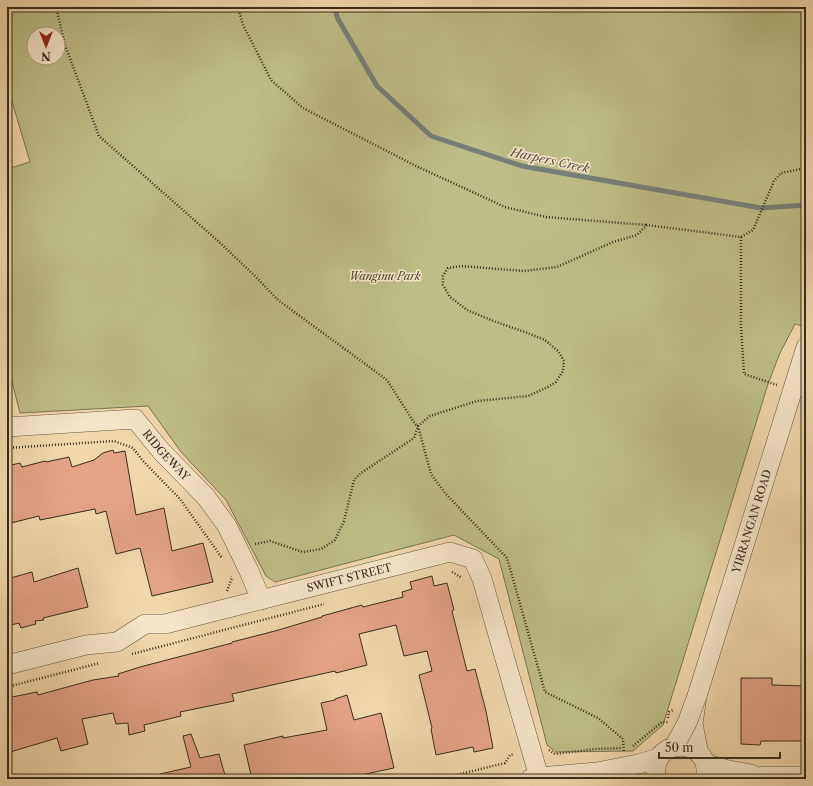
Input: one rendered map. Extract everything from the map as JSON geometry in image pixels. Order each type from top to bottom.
[{"type":"street","name":"YIRRANGAN ROAD","points":[[674,747],[687,723],[697,696],[806,347]]},
{"type":"street","name":"RIDGEWAY","points":[[7,427],[135,419],[162,452],[206,498],[227,526],[230,554],[262,600]]},
{"type":"street","name":"SWIFT STREET","points":[[7,665],[86,645],[117,642],[145,624],[165,624],[450,552],[473,559],[482,579],[532,749],[535,778]]},
{"type":"street","name":"YIRRANGAN ROAD","points":[[697,696],[693,724],[703,766]]},
{"type":"street","points":[[657,779],[655,774],[659,758],[667,750],[674,747],[686,746],[695,750],[703,766],[766,776]]},
{"type":"street","points":[[597,772],[625,758],[659,758]]},
{"type":"street","points":[[535,778],[597,772],[638,777],[643,779]]},
{"type":"street","points":[[736,779],[766,776],[806,776]]},
{"type":"path","points":[[56,7],[65,45],[99,136],[218,241],[278,300],[387,380],[415,424],[418,426],[431,474],[445,493],[507,558],[545,692],[598,718],[623,739],[625,758],[596,749],[555,754],[544,747],[510,755],[505,763],[440,779]]},
{"type":"path","points":[[238,7],[243,25],[271,80],[303,108],[416,166],[505,207],[546,217],[647,225],[742,237],[753,230],[774,181],[780,173],[806,168]]},
{"type":"path","points":[[7,448],[114,441],[133,448],[143,461],[230,554],[270,541],[303,552],[321,548],[334,540],[344,521],[354,480],[361,473],[414,438],[418,426],[430,416],[477,401],[528,396],[556,382],[563,370],[564,361],[558,351],[545,340],[467,310],[450,297],[443,285],[443,276],[448,268],[460,266],[524,271],[557,267],[613,242],[637,236],[647,225]]},
{"type":"path","points":[[742,237],[741,327],[744,374],[793,390]]},
{"type":"path","points":[[449,570],[463,578]]},
{"type":"path","points":[[227,592],[232,578],[229,572]]},
{"type":"path","points":[[132,654],[329,602]]},
{"type":"path","points":[[7,686],[101,662]]},
{"type":"green space","name":"Wanginu Park","points":[[7,7],[806,7],[806,327],[795,324],[780,353],[768,384],[663,725],[633,751],[556,752],[547,745],[499,559],[454,535],[275,582],[266,576],[226,500],[181,452],[148,406],[20,413],[7,362],[7,169],[30,162],[8,88]]},
{"type":"building","points":[[113,450],[114,453],[125,451],[136,515],[164,508],[172,551],[203,543],[213,582],[152,596],[140,548],[116,554],[106,511],[96,514],[95,509],[40,520],[39,516],[7,524],[7,466],[20,463],[22,467],[69,457],[72,467],[94,460],[103,453]]},
{"type":"building","points":[[78,568],[88,607],[43,618],[44,620],[35,621],[36,624],[21,628],[19,623],[7,626],[7,579],[32,572],[34,582]]},
{"type":"building","points":[[432,576],[434,586],[447,583],[454,610],[452,611],[467,671],[475,669],[486,711],[493,748],[474,752],[473,747],[436,755],[432,728],[419,675],[432,671],[427,651],[404,656],[396,625],[359,634],[367,665],[336,673],[335,671],[232,694],[234,701],[180,712],[181,716],[144,725],[145,731],[129,735],[128,723],[116,724],[113,713],[82,719],[88,744],[61,751],[57,738],[7,753],[7,698],[37,692],[38,695],[93,680],[119,676],[118,674],[140,667],[275,631],[322,616],[362,605],[363,607],[403,597],[402,592],[412,589],[410,582]]},
{"type":"building","points":[[741,678],[772,678],[772,685],[806,686],[806,741],[761,741],[760,745],[741,744]]},
{"type":"building","points":[[347,695],[354,720],[381,713],[394,768],[342,779],[252,779],[244,745],[283,736],[283,738],[327,730],[321,703],[335,700]]},
{"type":"building","points":[[191,734],[200,758],[219,754],[226,779],[160,779],[160,774],[191,767],[183,736]]},
{"type":"waterway","name":"Harpers Creek","points":[[334,7],[338,19],[377,86],[431,136],[522,166],[761,208],[806,205]]}]
